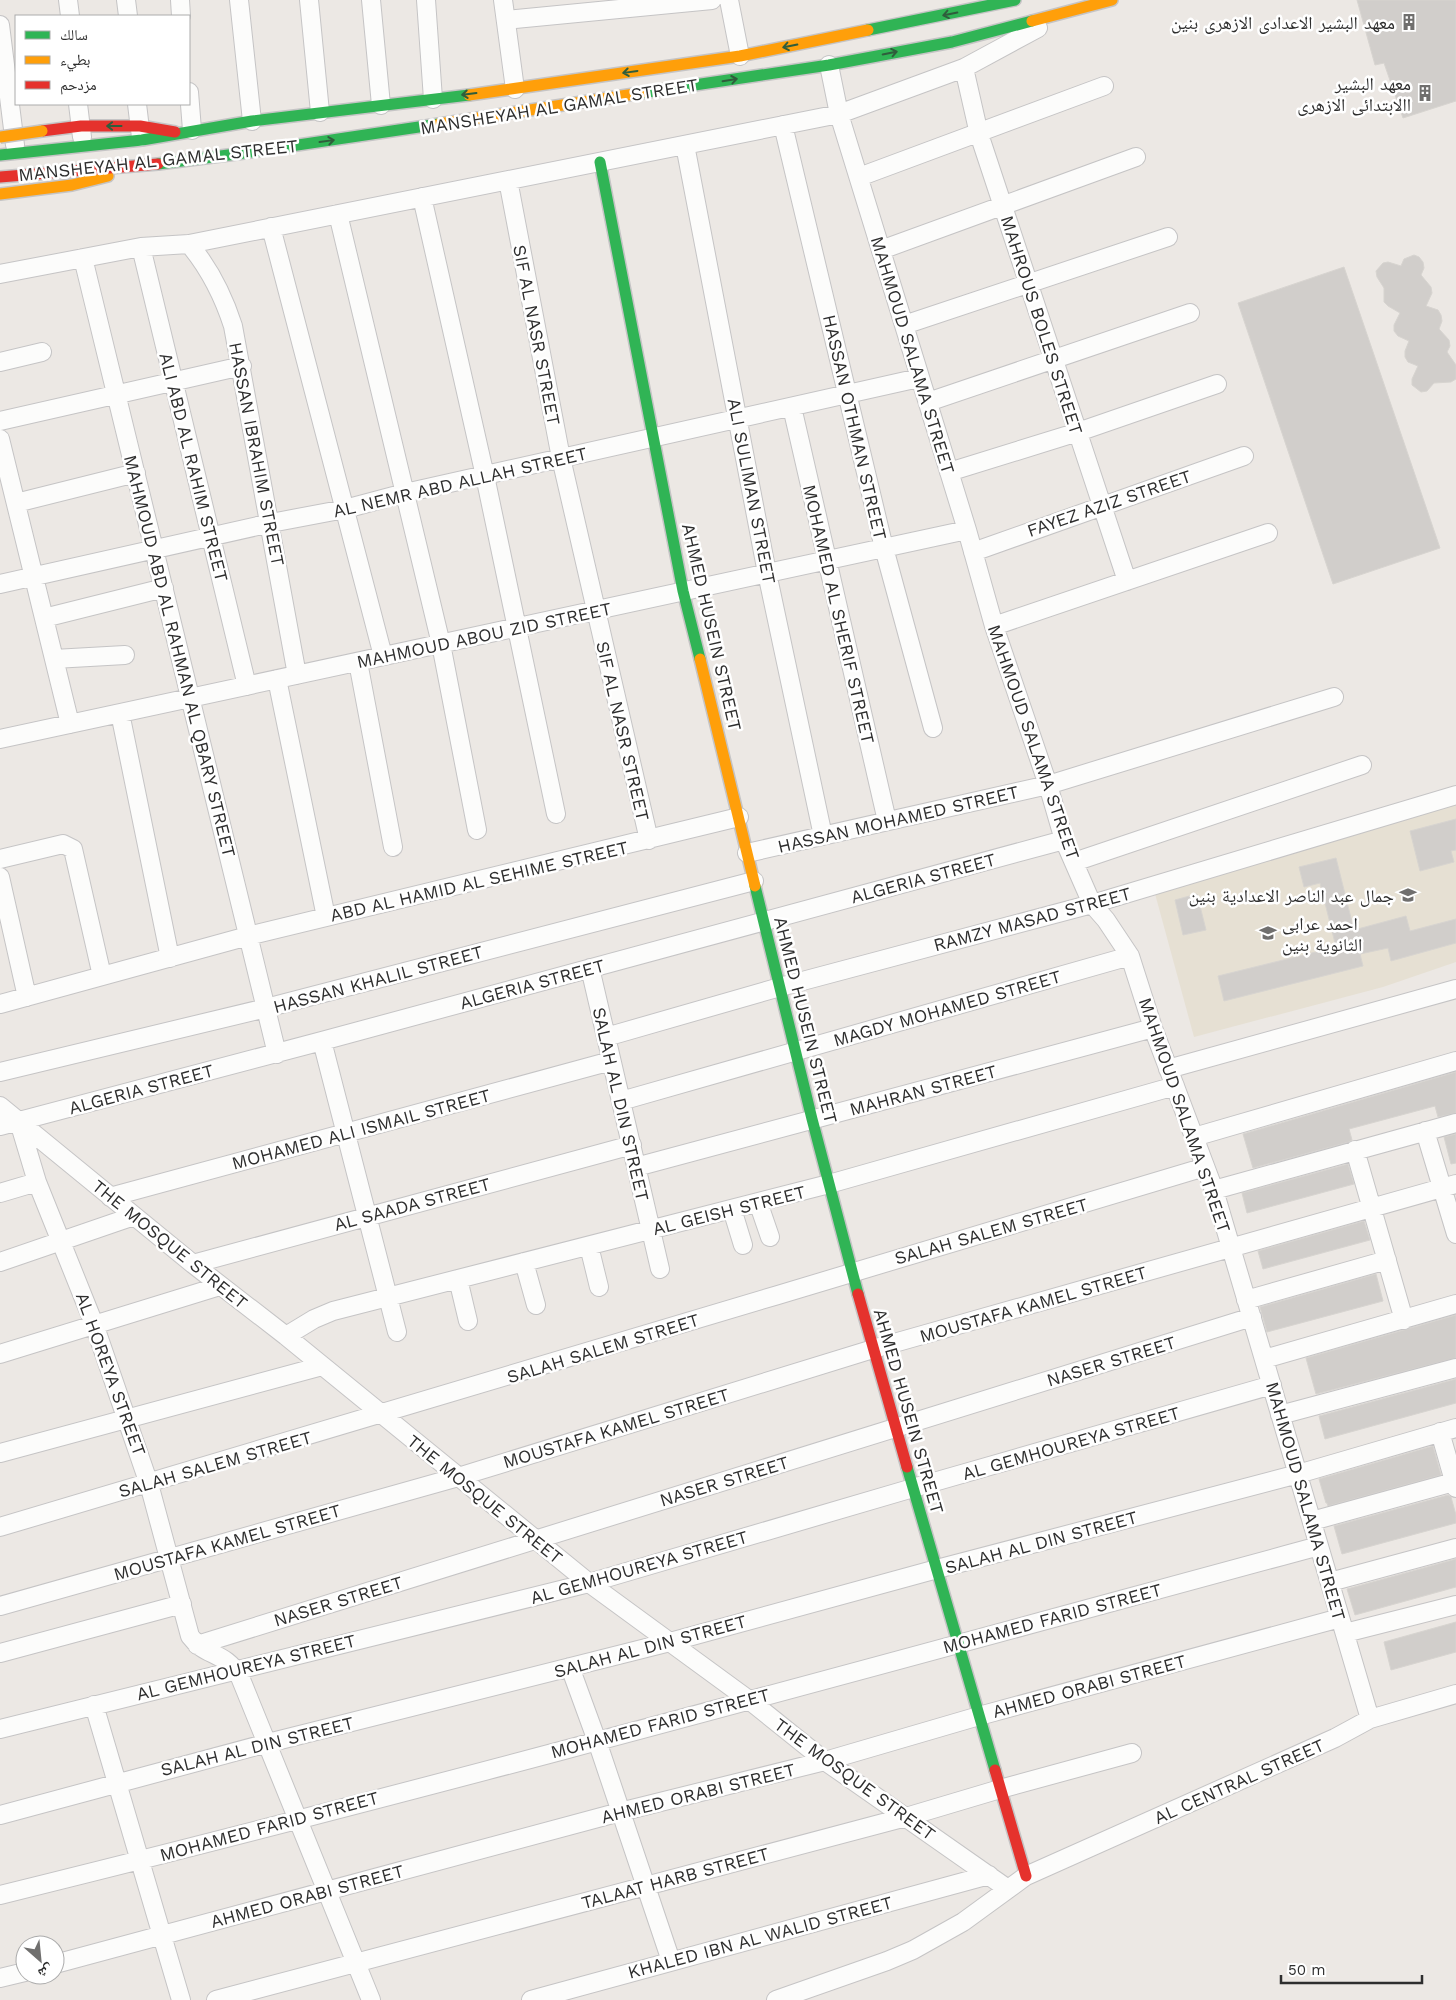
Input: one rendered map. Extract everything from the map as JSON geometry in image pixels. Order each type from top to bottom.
[{"type":"main road","name":"MANSHEYAH AL GAMAL STREET","points":[[8,154],[83,147],[140,133],[186,132],[252,121],[515,88],[740,56],[980,4],[1015,0]]},
{"type":"main road","name":"MANSHEYAH AL GAMAL STREET","points":[[0,176],[155,164],[253,152],[830,65],[952,42],[1112,0]]},
{"type":"main road","points":[[0,137],[81,126],[140,133]]},
{"type":"main road","name":"AHMED HUSEIN STREET","points":[[600,162],[683,592],[812,1119],[895,1427],[1026,1876]]},
{"type":"main road","points":[[0,194],[72,185],[155,164]]},
{"type":"street","points":[[68,0],[70,15]]},
{"type":"street","points":[[126,0],[128,15]]},
{"type":"street","points":[[180,0],[182,15]]},
{"type":"street","points":[[239,0],[252,121]]},
{"type":"street","points":[[309,0],[320,112]]},
{"type":"street","points":[[371,0],[381,105]]},
{"type":"street","points":[[426,0],[433,98]]},
{"type":"street","points":[[503,0],[515,88]]},
{"type":"street","points":[[506,20],[712,0]]},
{"type":"street","points":[[729,0],[740,56]]},
{"type":"street","points":[[0,274],[142,247],[189,244],[839,114],[964,68],[1075,9]]},
{"type":"street","points":[[0,25],[8,154]]},
{"type":"street","name":"MAHMOUD SALAMA STREET","points":[[830,65],[839,114],[967,530],[994,626],[1048,786],[1064,840],[1092,904],[1106,920],[1130,956],[1153,1028],[1214,1190],[1370,1719]]},
{"type":"street","name":"MAHROUS BOLES STREET","points":[[964,68],[979,134],[1127,581]]},
{"type":"street","points":[[859,177],[1104,86]]},
{"type":"street","points":[[78,105],[83,147]]},
{"type":"street","points":[[137,105],[140,133]]},
{"type":"street","points":[[186,132],[188,105]]},
{"type":"street","name":"HASSAN OTHMAN STREET","points":[[783,125],[884,548],[933,728]]},
{"type":"street","name":"ALI SULIMAN STREET","points":[[685,145],[767,573],[823,836]]},
{"type":"street","points":[[881,250],[1136,158]]},
{"type":"street","name":"SIF AL NASR STREET","points":[[508,180],[561,458],[649,840]]},
{"type":"street","points":[[422,197],[485,476],[556,814]]},
{"type":"street","points":[[338,214],[441,644],[477,830]]},
{"type":"street","points":[[271,227],[383,656]]},
{"type":"street","points":[[904,325],[1168,237]]},
{"type":"street","name":"HASSAN IBRAHIM STREET","points":[[189,244],[206,266],[226,302],[233,326],[271,523],[297,675]]},
{"type":"street","name":"ALI ABD AL RAHIM STREET","points":[[142,247],[246,686]]},
{"type":"street","name":"MAHMOUD ABD AL RAHMAN AL QBARY STREET","points":[[83,258],[277,1054]]},
{"type":"street","points":[[928,402],[1190,314]]},
{"type":"street","points":[[0,362],[42,352]]},
{"type":"street","points":[[0,421],[242,366]]},
{"type":"street","name":"AL NEMR ABD ALLAH STREET","points":[[0,584],[271,523],[345,509],[405,493],[919,378]]},
{"type":"street","points":[[949,472],[1078,432],[1217,384]]},
{"type":"street","name":"MOHAMED AL SHERIF STREET","points":[[792,407],[887,822]]},
{"type":"street","points":[[0,439],[70,724]]},
{"type":"street","name":"FAYEZ AZIZ STREET","points":[[973,552],[1244,456]]},
{"type":"street","points":[[16,502],[136,473]]},
{"type":"street","name":"MAHMOUD ABOU ZID STREET","points":[[0,739],[967,530]]},
{"type":"street","points":[[994,626],[1268,533]]},
{"type":"street","points":[[44,618],[164,588]]},
{"type":"street","points":[[54,659],[124,655]]},
{"type":"street","points":[[358,662],[394,847]]},
{"type":"street","points":[[277,679],[326,917]]},
{"type":"street","name":"HASSAN MOHAMED STREET","points":[[747,853],[1048,786],[1334,697]]},
{"type":"street","points":[[120,713],[170,958]]},
{"type":"street","points":[[1074,862],[1362,765]]},
{"type":"street","name":"RAMZY MASAD STREET","points":[[606,1037],[780,987],[1092,904],[1456,795]]},
{"type":"street","name":"ABD AL HAMID AL SEHIME STREET","points":[[0,1004],[248,936],[738,817]]},
{"type":"street","name":"ALGERIA STREET","points":[[0,1126],[277,1054],[1064,840]]},
{"type":"street","points":[[0,859],[63,844],[73,849],[102,976]]},
{"type":"street","points":[[0,877],[26,997]]},
{"type":"street","name":"HASSAN KHALIL STREET","points":[[0,1072],[266,1008],[754,881]]},
{"type":"street","name":"MAGDY MOHAMED STREET","points":[[620,1100],[1130,956]]},
{"type":"street","name":"SALAH AL DIN STREET","points":[[590,968],[660,1269]]},
{"type":"street","points":[[1168,1069],[1456,989]]},
{"type":"street","name":"MAHRAN STREET","points":[[636,1167],[1153,1028]]},
{"type":"street","points":[[322,1041],[397,1332]]},
{"type":"street","name":"MOHAMED ALI ISMAIL STREET","points":[[110,1197],[611,1061]]},
{"type":"street","points":[[1194,1137],[1456,1061]]},
{"type":"street","name":"AL GEISH STREET","points":[[286,1336],[314,1318],[333,1311],[830,1184],[1175,1086]]},
{"type":"street","name":"THE MOSQUE STREET","points":[[0,1106],[589,1583],[749,1700],[825,1761],[1008,1889]]},
{"type":"street","name":"AL HOREYA STREET","points":[[19,1122],[37,1182],[94,1324],[127,1419],[149,1484],[190,1636],[197,1645]]},
{"type":"street","points":[[1214,1190],[1456,1123]]},
{"type":"street","points":[[1425,1131],[1449,1186],[1456,1234]]},
{"type":"street","name":"AL SAADA STREET","points":[[193,1264],[632,1145]]},
{"type":"street","points":[[1356,1150],[1404,1320]]},
{"type":"street","name":"SALAH SALEM STREET","points":[[0,1527],[382,1415],[1205,1167]]},
{"type":"street","points":[[0,1193],[37,1182]]},
{"type":"street","name":"MOUSTAFA KAMEL STREET","points":[[0,1606],[458,1477],[873,1349],[1449,1186]]},
{"type":"street","points":[[758,1202],[770,1237]]},
{"type":"street","points":[[732,1209],[743,1245]]},
{"type":"street","points":[[0,1262],[134,1216]]},
{"type":"street","points":[[588,1246],[599,1287]]},
{"type":"street","points":[[1246,1300],[1387,1260]]},
{"type":"street","points":[[524,1262],[536,1304]]},
{"type":"street","points":[[458,1279],[468,1321]]},
{"type":"street","points":[[0,1354],[220,1286]]},
{"type":"street","points":[[1264,1359],[1456,1304]]},
{"type":"street","name":"NASER STREET","points":[[197,1645],[1252,1317]]},
{"type":"street","points":[[0,1453],[322,1366]]},
{"type":"street","points":[[1280,1415],[1456,1368]]},
{"type":"street","name":"AL GEMHOUREYA STREET","points":[[0,1729],[94,1704],[589,1583],[1272,1385]]},
{"type":"street","points":[[1312,1521],[1455,1485],[1448,1430]]},
{"type":"street","name":"SALAH AL DIN STREET","points":[[0,1815],[268,1743],[670,1642],[936,1569],[1298,1474],[1448,1430]]},
{"type":"street","name":"MOHAMED FARID STREET","points":[[0,1895],[597,1741],[1319,1546]]},
{"type":"street","points":[[1330,1582],[1456,1548]]},
{"type":"street","points":[[0,1652],[182,1604]]},
{"type":"street","name":"AHMED ORABI STREET","points":[[65,1961],[620,1812],[825,1761],[979,1716],[1343,1626],[1456,1605]]},
{"type":"street","points":[[197,1645],[222,1656],[236,1670],[268,1743],[371,2000]]},
{"type":"street","points":[[570,1667],[671,1961]]},
{"type":"street","name":"AL CENTRAL STREET","points":[[776,2000],[797,1997],[913,1950],[963,1922],[1026,1876],[1334,1738],[1370,1719],[1456,1694]]},
{"type":"street","points":[[94,1704],[181,2000]]},
{"type":"street","name":"TALAAT HARB STREET","points":[[216,2000],[645,1885],[906,1818],[1000,1789],[1132,1753]]},
{"type":"street","name":"KHALED IBN AL WALID STREET","points":[[531,2000],[989,1875]]},
{"type":"street","points":[[0,1978],[15,1974]]},
{"type":"shaded area","name":"احمد عرابى الثانوية بنين","points":[[1456,792],[1456,962],[1383,987],[1194,1037],[1151,879]]},
{"type":"building","points":[[1357,0],[1456,0],[1456,101],[1403,118],[1384,63],[1375,65]]},
{"type":"building","points":[[1414,255],[1423,262],[1424,268],[1421,275],[1431,287],[1432,293],[1426,306],[1438,310],[1441,315],[1442,321],[1439,329],[1449,340],[1450,346],[1447,352],[1456,365],[1456,379],[1451,382],[1434,383],[1427,391],[1421,392],[1412,385],[1412,379],[1418,366],[1408,362],[1405,357],[1409,341],[1398,336],[1394,331],[1394,325],[1400,313],[1384,302],[1384,288],[1377,277],[1376,271],[1383,263],[1388,262],[1401,266],[1404,259]]},
{"type":"building","points":[[1344,267],[1440,548],[1333,584],[1238,303]]},
{"type":"building","points":[[1456,819],[1456,850],[1451,851],[1454,862],[1420,871],[1410,831]]},
{"type":"building","points":[[1336,858],[1354,930],[1406,916],[1410,931],[1456,919],[1456,943],[1391,961],[1388,948],[1360,954],[1363,966],[1224,1001],[1218,976],[1336,947],[1320,883],[1304,887],[1299,867]]},
{"type":"building","points":[[1197,894],[1206,930],[1183,935],[1175,900]]},
{"type":"building","points":[[1456,1072],[1456,1113],[1438,1117],[1435,1106],[1349,1129],[1352,1140],[1349,1142],[1253,1168],[1243,1134]]},
{"type":"building","points":[[1456,1134],[1456,1163],[1451,1164],[1444,1137]]},
{"type":"building","points":[[1348,1164],[1354,1184],[1247,1213],[1242,1193]]},
{"type":"building","points":[[1364,1221],[1370,1240],[1263,1269],[1258,1251]]},
{"type":"building","points":[[1376,1274],[1383,1301],[1267,1332],[1260,1307]]},
{"type":"building","points":[[1456,1315],[1456,1358],[1316,1394],[1306,1358]]},
{"type":"building","points":[[1456,1379],[1456,1403],[1325,1439],[1319,1416]]},
{"type":"building","points":[[1433,1446],[1441,1475],[1328,1506],[1326,1503],[1319,1479]]},
{"type":"building","points":[[1448,1495],[1451,1497],[1456,1515],[1456,1523],[1342,1554],[1334,1526]]},
{"type":"building","points":[[1456,1559],[1456,1587],[1355,1615],[1347,1589]]},
{"type":"building","points":[[1456,1622],[1456,1652],[1391,1670],[1384,1642]]},
{"type":"traffic: fast","points":[[868,30],[1015,0]]},
{"type":"traffic: fast","points":[[641,93],[829,65],[952,42],[1032,21]]},
{"type":"traffic: fast","points":[[0,155],[142,140],[252,121],[469,95]]},
{"type":"traffic: fast","points":[[158,164],[439,124]]},
{"type":"traffic: fast","points":[[600,162],[683,591],[700,659]]},
{"type":"traffic: fast","points":[[755,886],[812,1119],[858,1294]]},
{"type":"traffic: fast","points":[[907,1467],[995,1770]]},
{"type":"traffic: slow","points":[[1032,21],[1112,0]]},
{"type":"traffic: slow","points":[[469,95],[740,56],[868,30]]},
{"type":"traffic: slow","points":[[439,124],[641,93]]},
{"type":"traffic: slow","points":[[0,137],[42,131]]},
{"type":"traffic: slow","points":[[0,194],[72,185],[108,176]]},
{"type":"traffic: slow","points":[[700,659],[755,886]]},
{"type":"traffic: jam","points":[[42,131],[81,126],[140,126],[175,132]]},
{"type":"traffic: jam","points":[[0,177],[158,164]]},
{"type":"traffic: jam","points":[[858,1294],[907,1467]]},
{"type":"traffic: jam","points":[[995,1770],[1026,1876]]},
{"type":"place","name":"معهد البشير الاعدادى الازهرى بنين","points":[[1409,22]]},
{"type":"place","name":"معهد البشير االابتدائى الازهرى","points":[[1425,93]]},
{"type":"place","name":"جمال عبد الناصر الاعدادية بنين","points":[[1408,895]]},
{"type":"place","name":"احمد عرابى الثانوية بنين","points":[[1268,933]]}]
